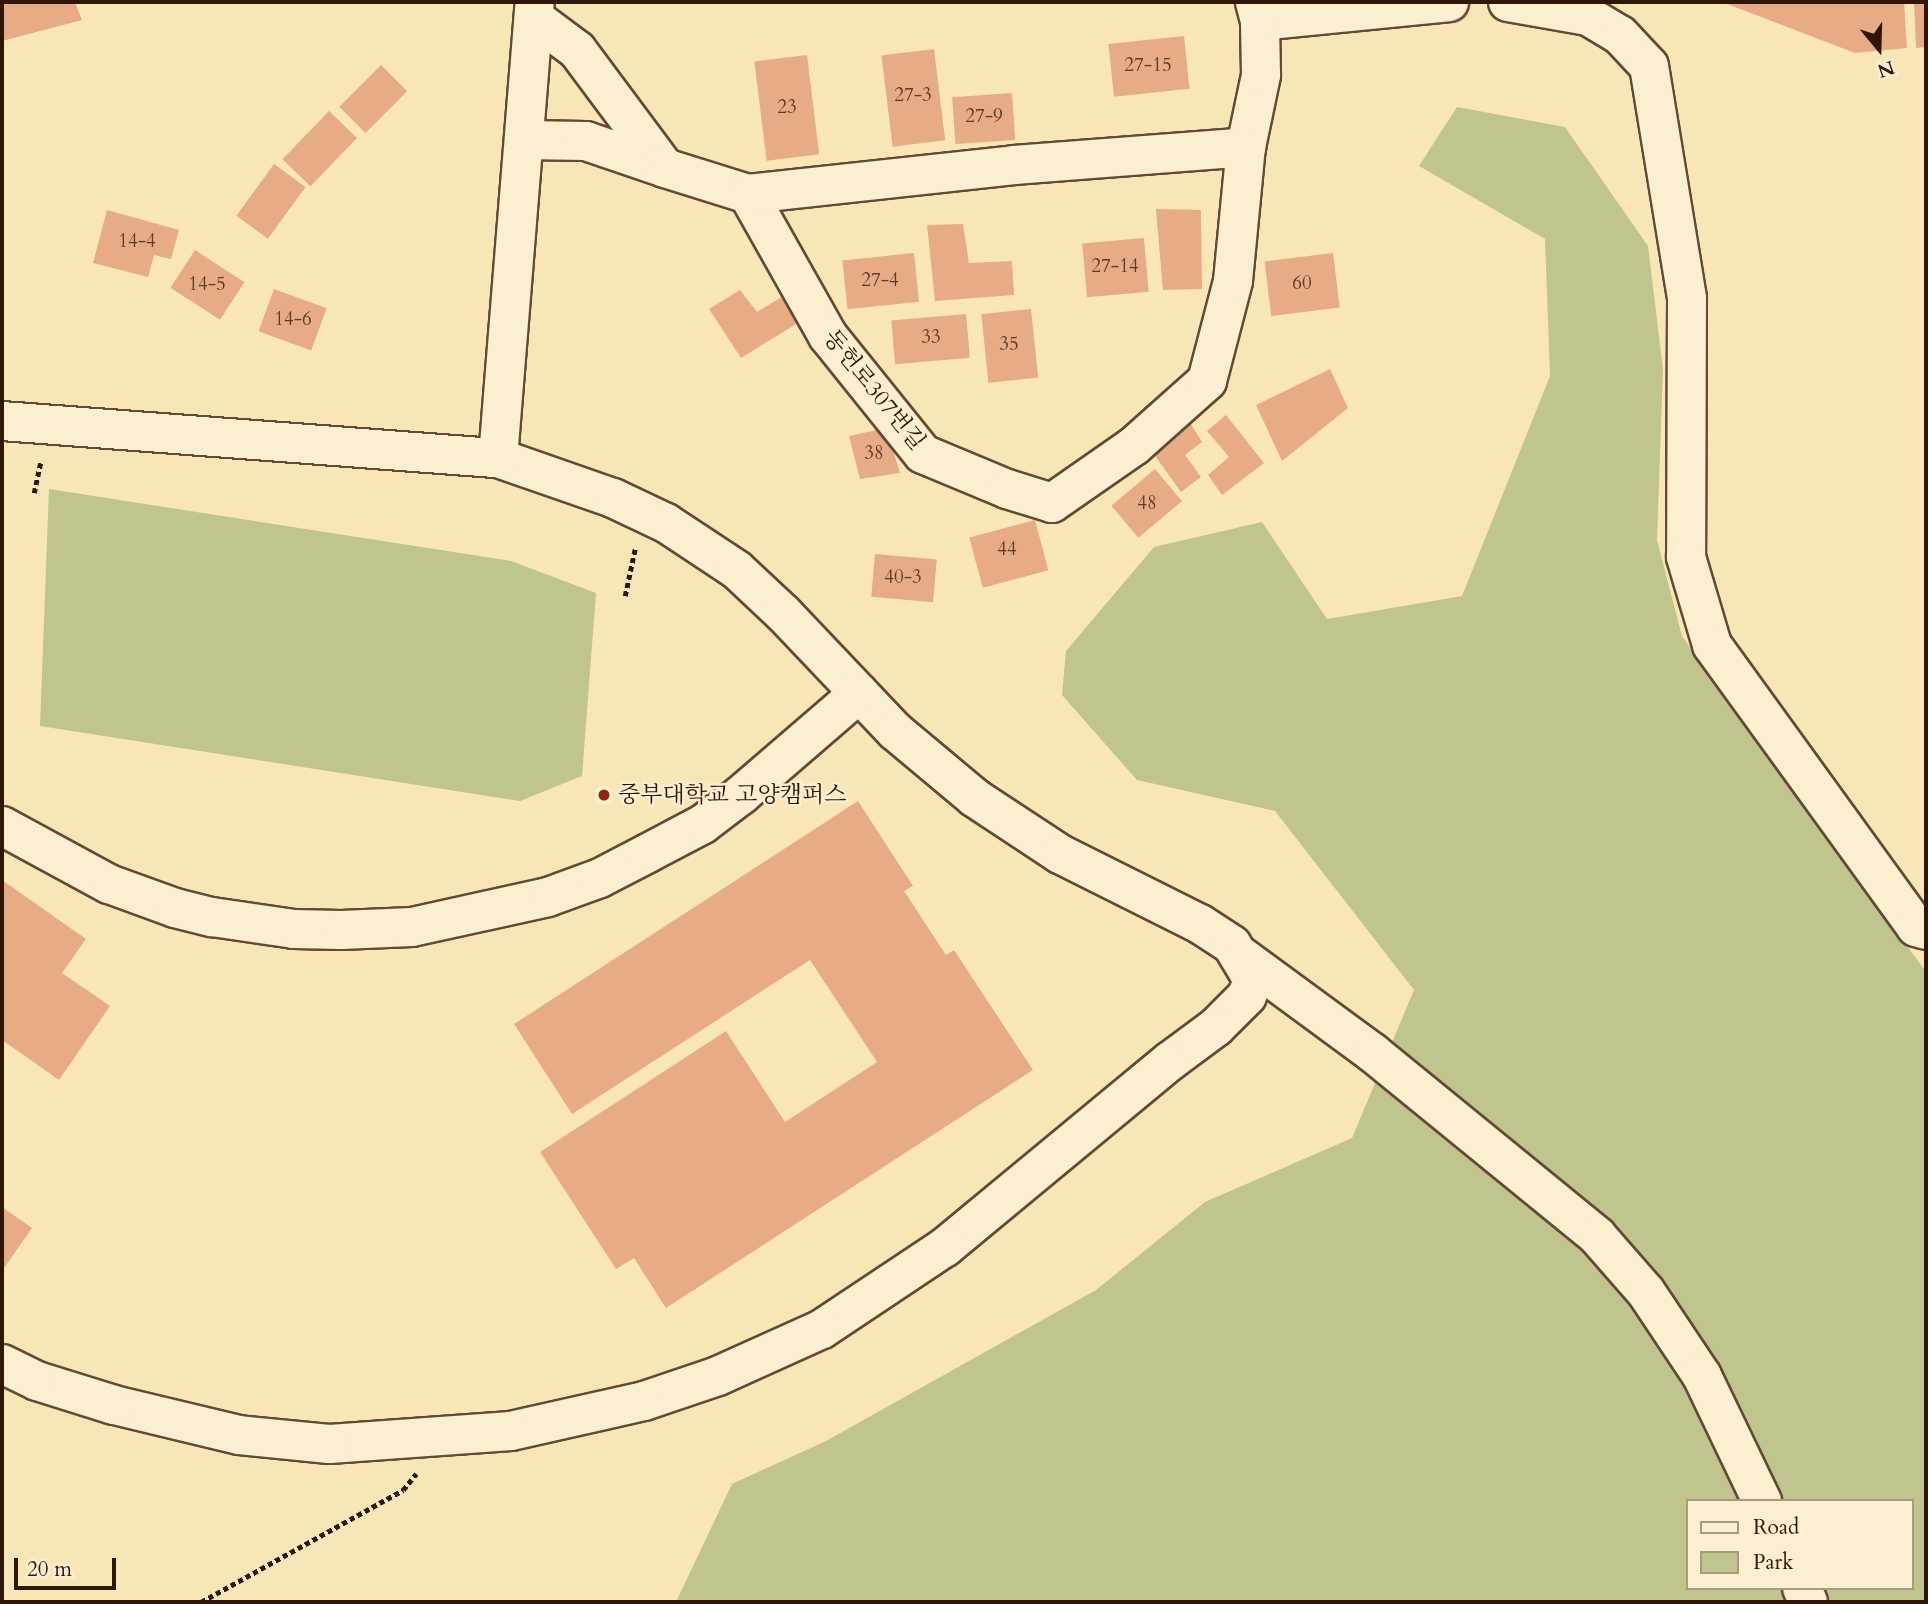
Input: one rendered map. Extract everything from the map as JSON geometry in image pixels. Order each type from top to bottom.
[{"type":"street","points":[[1257,11],[1449,2]]},
{"type":"street","points":[[1508,2],[1588,16],[1620,36],[1650,66],[1687,299],[1686,558],[1712,645],[1916,927],[1926,930]]},
{"type":"street","points":[[498,458],[535,10]]},
{"type":"street","points":[[535,10],[577,50],[665,169]]},
{"type":"street","name":"동헌로307번길","points":[[748,194],[828,336],[923,454],[1007,489],[1052,503],[1135,446],[1207,381],[1233,281],[1246,147],[1261,75],[1257,11]]},
{"type":"street","points":[[524,140],[586,141],[748,194],[1014,165],[1246,147]]},
{"type":"street","points":[[2,421],[498,458],[613,498],[666,523],[737,570],[783,613],[859,694],[938,768],[1008,821],[1060,854],[1200,925],[1232,945],[1247,968],[1542,1208],[1623,1289],[1674,1360],[1744,1499]]},
{"type":"street","points":[[2,826],[109,884],[175,908],[294,929],[412,927],[548,897],[600,877],[648,853],[703,824],[859,694]]},
{"type":"street","points":[[2,1364],[37,1381],[95,1400],[239,1435],[329,1444],[511,1431],[644,1401],[718,1376],[822,1329],[945,1247],[1170,1061],[1216,1027],[1247,996],[1247,968]]},
{"type":"street","points":[[1247,968],[1373,1053],[1597,1236],[1646,1292],[1695,1366],[1761,1499]]},
{"type":"path","points":[[34,493],[42,456]]},
{"type":"path","points":[[625,596],[637,541]]},
{"type":"path","points":[[201,1602],[403,1490],[436,1450],[433,1438]]},
{"type":"green space","points":[[1457,107],[1565,127],[1648,246],[1663,369],[1657,540],[1682,636],[1926,972],[1926,1602],[676,1602],[732,1484],[826,1441],[1096,1290],[1205,1202],[1352,1138],[1414,990],[1275,811],[1137,780],[1062,695],[1066,651],[1154,547],[1262,522],[1327,619],[1462,596],[1550,376],[1545,239],[1419,166]]},
{"type":"green space","points":[[49,489],[511,561],[596,593],[582,776],[520,801],[40,726]]},
{"type":"building","points":[[2,2],[75,2],[82,20],[2,41]]},
{"type":"building","points":[[1722,2],[1904,2],[1907,48],[1855,53]]},
{"type":"building","points":[[1914,2],[1926,2],[1926,47],[1916,48]]},
{"type":"building","points":[[1184,36],[1190,89],[1114,97],[1108,44]]},
{"type":"building","points":[[934,49],[945,140],[893,147],[881,55]]},
{"type":"building","points":[[807,55],[819,154],[767,161],[754,61]]},
{"type":"building","points":[[381,65],[407,91],[365,133],[339,107]]},
{"type":"building","points":[[1012,93],[1015,140],[955,144],[952,97]]},
{"type":"building","points":[[329,111],[357,138],[311,186],[282,159]]},
{"type":"building","points":[[274,164],[306,187],[268,239],[236,216]]},
{"type":"building","points":[[1156,209],[1201,210],[1202,289],[1163,290]]},
{"type":"building","points":[[107,210],[179,230],[171,259],[154,255],[148,277],[93,263]]},
{"type":"building","points":[[963,224],[969,263],[1012,261],[1014,295],[935,301],[927,225]]},
{"type":"building","points":[[1144,238],[1149,292],[1087,297],[1082,243]]},
{"type":"building","points":[[195,250],[244,282],[220,320],[170,288]]},
{"type":"building","points":[[914,253],[919,302],[848,309],[842,261]]},
{"type":"building","points":[[1333,253],[1340,308],[1271,316],[1265,261]]},
{"type":"building","points":[[274,289],[327,308],[311,350],[259,331]]},
{"type":"building","points":[[740,290],[757,312],[785,295],[801,321],[741,358],[709,309]]},
{"type":"building","points":[[1031,309],[1038,378],[988,383],[981,314]]},
{"type":"building","points":[[966,314],[970,358],[895,364],[891,321]]},
{"type":"building","points":[[1330,369],[1348,408],[1282,461],[1256,405]]},
{"type":"building","points":[[1226,415],[1264,463],[1222,495],[1208,475],[1229,457],[1207,431]]},
{"type":"building","points":[[1189,421],[1202,442],[1185,455],[1201,477],[1181,492],[1153,453]]},
{"type":"building","points":[[886,428],[900,473],[860,479],[849,436]]},
{"type":"building","points":[[1155,469],[1182,501],[1138,538],[1111,506]]},
{"type":"building","points":[[1035,520],[1048,570],[983,588],[969,538]]},
{"type":"building","points":[[875,554],[937,559],[933,602],[871,597]]},
{"type":"building","points":[[858,801],[913,886],[904,891],[946,955],[954,950],[1033,1070],[666,1308],[634,1258],[616,1269],[540,1152],[726,1031],[785,1122],[877,1062],[810,960],[572,1114],[514,1024]]},
{"type":"building","points":[[2,880],[86,939],[62,973],[110,1006],[59,1080],[2,1040]]},
{"type":"building","points":[[2,1207],[32,1228],[2,1271]]},
{"type":"place","name":"중부대학교 고양캠퍼스","points":[[604,795]]}]
